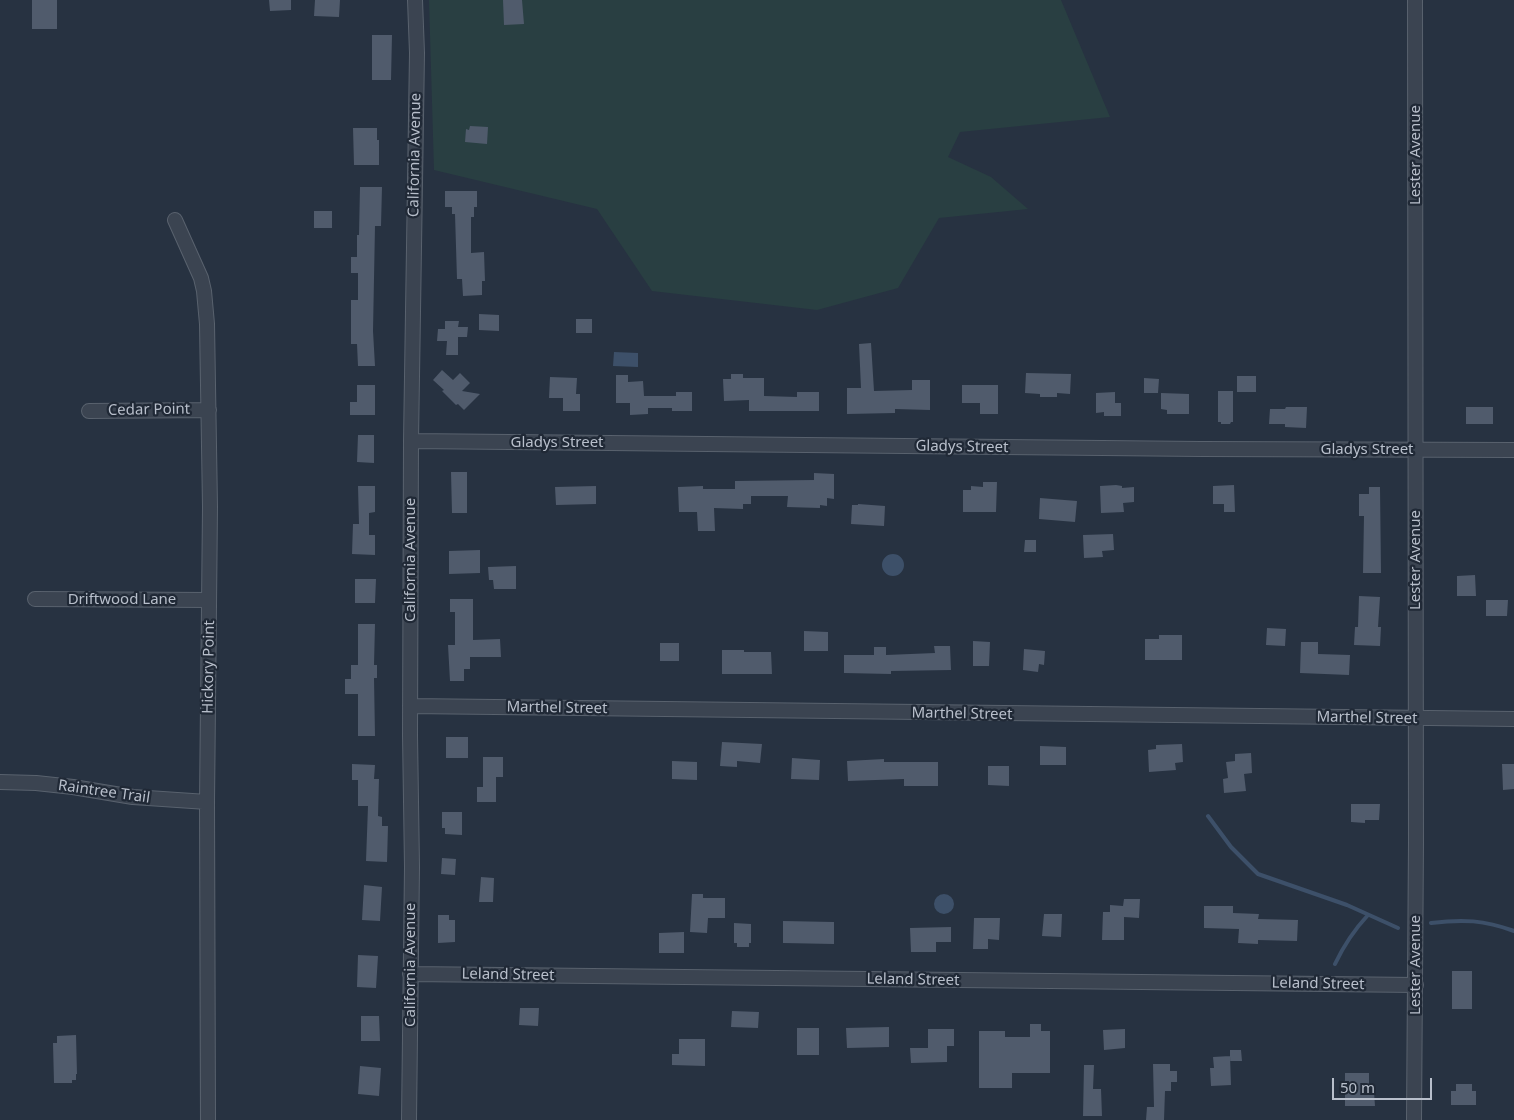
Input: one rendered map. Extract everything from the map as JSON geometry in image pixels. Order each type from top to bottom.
[{"type":"street","name":"California Avenue","points":[[409,1120],[412,867],[410,706],[411,441],[417,53],[415,0]]},
{"type":"street","name":"Lester Avenue","points":[[1414,1120],[1416,985],[1415,0]]},
{"type":"street","name":"Hickory Point","points":[[176,220],[201,278],[207,324],[210,507],[207,802],[208,1120]]},
{"type":"street","name":"Cedar Point","points":[[89,411],[209,410]]},
{"type":"street","name":"Gladys Street","points":[[411,441],[1200,449],[1514,450]]},
{"type":"street","name":"Driftwood Lane","points":[[35,599],[209,600]]},
{"type":"street","name":"Marthel Street","points":[[410,706],[1514,720]]},
{"type":"street","name":"Raintree Trail","points":[[0,782],[73,786],[133,798],[207,802]]},
{"type":"street","name":"Leland Street","points":[[410,974],[1416,985]]},
{"type":"green space","points":[[429,0],[1061,0],[1110,117],[960,132],[948,157],[991,177],[1028,209],[939,218],[898,288],[817,310],[652,291],[597,209],[434,170]]},
{"type":"water","points":[[614,352],[638,353],[638,367],[613,366]]},
{"type":"water","points":[[893,554],[903,561],[904,565],[897,575],[893,576],[883,569],[882,565],[889,555]]},
{"type":"water","points":[[944,894],[951,897],[954,904],[951,911],[944,914],[937,911],[934,904],[937,897]]},
{"type":"building","points":[[32,0],[57,0],[57,29],[32,29]]},
{"type":"building","points":[[269,0],[291,0],[291,10],[270,11]]},
{"type":"building","points":[[315,0],[340,0],[339,17],[314,16]]},
{"type":"building","points":[[503,0],[522,0],[524,24],[504,25]]},
{"type":"building","points":[[372,35],[392,35],[391,80],[372,80]]},
{"type":"building","points":[[470,126],[488,127],[487,144],[465,142],[466,129],[469,130]]},
{"type":"building","points":[[353,128],[377,128],[379,165],[354,165]]},
{"type":"building","points":[[360,187],[382,187],[381,226],[375,226],[373,331],[375,366],[358,366],[357,344],[351,344],[351,300],[358,300],[358,273],[351,273],[351,257],[357,257]]},
{"type":"building","points":[[445,191],[477,191],[477,207],[474,207],[474,217],[471,217],[471,253],[484,252],[485,281],[482,281],[482,295],[463,296],[462,279],[457,279],[455,214],[452,214],[452,207],[445,207]]},
{"type":"building","points":[[314,211],[332,211],[332,228],[314,228]]},
{"type":"building","points":[[479,314],[499,315],[499,331],[479,330]]},
{"type":"building","points":[[576,319],[592,319],[592,333],[576,333]]},
{"type":"building","points":[[445,321],[459,321],[458,327],[468,327],[467,337],[458,337],[458,355],[446,355],[447,341],[437,341],[438,329],[445,329]]},
{"type":"building","points":[[871,343],[874,391],[912,390],[912,380],[930,380],[930,410],[895,409],[895,413],[847,414],[847,388],[861,388],[859,344]]},
{"type":"building","points":[[442,370],[453,380],[460,373],[470,383],[462,391],[480,394],[464,410],[458,404],[456,405],[433,380]]},
{"type":"building","points":[[1026,373],[1071,374],[1070,394],[1057,393],[1057,397],[1040,397],[1040,394],[1025,393]]},
{"type":"building","points":[[731,374],[743,374],[743,378],[764,378],[764,396],[797,397],[797,392],[819,392],[819,411],[749,411],[749,400],[724,401],[723,379],[731,379]]},
{"type":"building","points":[[616,375],[628,375],[628,382],[643,381],[644,396],[676,396],[676,392],[692,392],[692,411],[672,411],[672,408],[648,408],[648,414],[630,415],[630,403],[616,403]]},
{"type":"building","points":[[1237,376],[1256,376],[1256,392],[1237,392]]},
{"type":"building","points":[[550,377],[577,378],[576,394],[580,394],[580,411],[563,411],[563,398],[549,398]]},
{"type":"building","points":[[1144,378],[1159,379],[1158,393],[1144,393]]},
{"type":"building","points":[[357,385],[375,385],[375,415],[350,415],[350,402],[357,402]]},
{"type":"building","points":[[962,385],[998,385],[998,414],[980,414],[980,403],[962,403]]},
{"type":"building","points":[[1218,391],[1233,391],[1233,422],[1230,424],[1218,422]]},
{"type":"building","points":[[1115,392],[1115,403],[1121,403],[1121,416],[1104,416],[1104,412],[1096,413],[1096,393]]},
{"type":"building","points":[[1161,393],[1189,394],[1189,414],[1167,414],[1167,410],[1161,409]]},
{"type":"building","points":[[1286,407],[1307,407],[1306,428],[1285,427],[1285,424],[1269,424],[1270,409],[1285,409]]},
{"type":"building","points":[[1466,407],[1493,407],[1493,424],[1466,424]]},
{"type":"building","points":[[358,435],[374,435],[374,463],[357,462]]},
{"type":"building","points":[[451,472],[467,472],[467,513],[452,513]]},
{"type":"building","points":[[814,473],[834,474],[834,499],[827,498],[827,506],[820,505],[820,508],[787,507],[788,496],[751,496],[751,504],[743,504],[743,509],[714,508],[715,531],[698,531],[697,512],[679,512],[678,487],[703,486],[703,489],[735,489],[735,481],[814,480]]},
{"type":"building","points":[[983,482],[997,482],[996,512],[963,512],[963,490],[971,490],[971,486],[983,487]]},
{"type":"building","points":[[1234,485],[1235,512],[1224,512],[1224,504],[1213,504],[1213,486]]},
{"type":"building","points":[[358,486],[375,486],[375,512],[369,513],[369,535],[375,535],[375,555],[352,554],[353,524],[359,524]]},
{"type":"building","points":[[596,486],[596,504],[556,505],[555,487]]},
{"type":"building","points":[[1100,486],[1134,487],[1134,502],[1123,503],[1124,512],[1101,513]]},
{"type":"building","points":[[1369,487],[1380,487],[1381,573],[1363,573],[1364,516],[1359,516],[1359,494],[1369,494]]},
{"type":"building","points":[[1040,498],[1077,501],[1075,522],[1039,519]]},
{"type":"building","points":[[852,505],[885,506],[884,526],[851,524]]},
{"type":"building","points":[[1113,534],[1114,550],[1102,551],[1103,557],[1084,558],[1083,535]]},
{"type":"building","points":[[1025,540],[1036,540],[1036,552],[1024,552]]},
{"type":"building","points":[[480,550],[480,573],[449,574],[449,551]]},
{"type":"building","points":[[516,566],[516,589],[494,589],[493,580],[489,580],[488,567]]},
{"type":"building","points":[[1475,575],[1476,596],[1457,596],[1457,576]]},
{"type":"building","points":[[355,579],[376,579],[375,603],[355,603]]},
{"type":"building","points":[[1359,596],[1380,597],[1378,627],[1381,627],[1380,646],[1354,645],[1355,627],[1358,627]]},
{"type":"building","points":[[450,599],[473,599],[473,640],[500,639],[501,657],[470,657],[470,669],[464,669],[464,681],[450,681],[448,645],[455,645],[455,612],[450,612]]},
{"type":"building","points":[[1486,600],[1508,600],[1507,616],[1486,616]]},
{"type":"building","points":[[358,624],[375,624],[374,665],[377,665],[377,678],[374,678],[375,736],[358,736],[358,694],[345,694],[345,679],[351,679],[351,665],[358,665]]},
{"type":"building","points":[[1267,628],[1286,629],[1285,646],[1266,645]]},
{"type":"building","points":[[804,631],[828,632],[828,651],[804,651]]},
{"type":"building","points":[[1159,635],[1182,635],[1182,660],[1145,660],[1145,639],[1159,639]]},
{"type":"building","points":[[973,641],[990,642],[989,666],[973,666]]},
{"type":"building","points":[[1301,642],[1318,642],[1318,654],[1350,655],[1349,675],[1300,673]]},
{"type":"building","points":[[660,643],[679,643],[679,661],[660,661]]},
{"type":"building","points":[[934,646],[950,646],[951,670],[891,671],[891,674],[844,673],[844,655],[874,655],[874,647],[886,647],[886,655],[935,653]]},
{"type":"building","points":[[1024,649],[1045,651],[1044,665],[1039,664],[1038,672],[1023,670]]},
{"type":"building","points":[[722,650],[771,652],[772,674],[722,674]]},
{"type":"building","points":[[446,737],[468,737],[468,758],[446,758]]},
{"type":"building","points":[[722,742],[762,744],[760,763],[737,761],[737,767],[720,766]]},
{"type":"building","points":[[1182,744],[1183,762],[1175,763],[1176,770],[1149,772],[1148,750],[1156,749],[1156,745]]},
{"type":"building","points":[[1040,746],[1066,747],[1066,765],[1040,765]]},
{"type":"building","points":[[1251,753],[1252,773],[1244,774],[1246,791],[1224,793],[1223,779],[1228,778],[1226,762],[1235,761],[1235,754]]},
{"type":"building","points":[[483,757],[503,757],[503,777],[496,777],[496,802],[477,802],[477,787],[483,787]]},
{"type":"building","points":[[792,758],[820,760],[819,780],[791,779]]},
{"type":"building","points":[[884,759],[884,762],[938,762],[938,786],[904,786],[904,779],[848,781],[847,761]]},
{"type":"building","points":[[672,761],[697,762],[697,780],[672,779]]},
{"type":"building","points":[[352,764],[375,765],[374,779],[379,779],[378,816],[382,817],[382,826],[388,826],[387,862],[366,861],[368,806],[358,806],[358,780],[352,780]]},
{"type":"building","points":[[1502,764],[1514,764],[1514,789],[1503,790]]},
{"type":"building","points":[[988,766],[1009,766],[1009,786],[988,785]]},
{"type":"building","points":[[1351,804],[1380,804],[1379,820],[1365,820],[1365,823],[1351,822]]},
{"type":"building","points":[[442,812],[462,812],[462,835],[445,834],[445,828],[442,828]]},
{"type":"building","points":[[442,858],[456,859],[455,875],[441,874]]},
{"type":"building","points":[[481,877],[494,878],[493,902],[479,902]]},
{"type":"building","points":[[364,885],[382,887],[380,921],[362,920]]},
{"type":"building","points":[[692,894],[703,894],[703,898],[725,898],[725,918],[708,918],[707,933],[690,932]]},
{"type":"building","points":[[1124,899],[1140,899],[1139,918],[1124,917],[1124,940],[1102,940],[1103,912],[1110,912],[1110,905],[1123,906]]},
{"type":"building","points":[[1204,906],[1233,906],[1233,913],[1259,914],[1258,919],[1298,920],[1297,941],[1258,940],[1258,944],[1238,943],[1239,929],[1204,928]]},
{"type":"building","points":[[1044,914],[1062,914],[1061,937],[1042,936]]},
{"type":"building","points":[[438,915],[449,915],[449,920],[455,920],[455,942],[438,943]]},
{"type":"building","points":[[974,918],[1000,918],[999,940],[988,939],[988,949],[973,949]]},
{"type":"building","points":[[783,921],[834,922],[834,944],[783,943]]},
{"type":"building","points":[[734,923],[751,924],[751,943],[749,943],[749,947],[737,947],[737,943],[734,943]]},
{"type":"building","points":[[951,927],[951,942],[936,942],[936,952],[911,952],[910,928]]},
{"type":"building","points":[[684,932],[684,953],[659,953],[659,933]]},
{"type":"building","points":[[358,955],[378,956],[376,988],[357,987]]},
{"type":"building","points":[[1452,971],[1472,971],[1472,1009],[1452,1009]]},
{"type":"building","points":[[520,1008],[539,1008],[538,1026],[519,1025]]},
{"type":"building","points":[[732,1011],[759,1012],[758,1028],[731,1027]]},
{"type":"building","points":[[361,1016],[379,1016],[380,1041],[361,1041]]},
{"type":"building","points":[[1030,1024],[1041,1024],[1041,1031],[1050,1031],[1050,1073],[1012,1073],[1012,1088],[979,1088],[979,1031],[1005,1031],[1005,1037],[1030,1037]]},
{"type":"building","points":[[889,1027],[889,1047],[847,1048],[846,1028]]},
{"type":"building","points":[[797,1028],[819,1028],[819,1055],[797,1055]]},
{"type":"building","points":[[928,1029],[954,1029],[954,1046],[947,1046],[947,1062],[911,1063],[910,1048],[928,1048]]},
{"type":"building","points":[[1125,1029],[1125,1048],[1104,1050],[1103,1030]]},
{"type":"building","points":[[76,1035],[76,1080],[72,1080],[72,1083],[54,1083],[53,1043],[57,1043],[57,1036]]},
{"type":"building","points":[[679,1039],[705,1039],[705,1066],[672,1065],[672,1054],[679,1054]]},
{"type":"building","points":[[1230,1050],[1241,1050],[1242,1061],[1230,1061]]},
{"type":"building","points":[[1230,1056],[1231,1085],[1211,1086],[1210,1068],[1214,1068],[1213,1057]]},
{"type":"building","points":[[1153,1064],[1170,1064],[1170,1071],[1177,1071],[1177,1082],[1171,1082],[1171,1091],[1165,1091],[1164,1120],[1146,1120],[1147,1107],[1154,1107]]},
{"type":"building","points":[[1084,1065],[1094,1065],[1093,1089],[1101,1089],[1102,1116],[1083,1116]]},
{"type":"building","points":[[360,1066],[381,1068],[379,1096],[358,1094]]},
{"type":"building","points":[[1345,1073],[1369,1073],[1369,1092],[1374,1092],[1375,1106],[1345,1106]]},
{"type":"building","points":[[1456,1084],[1472,1084],[1472,1091],[1476,1091],[1476,1105],[1451,1105],[1451,1091],[1456,1091]]},
{"type":"waterway","points":[[1208,816],[1231,847],[1258,874],[1347,905],[1398,928]]},
{"type":"waterway","points":[[1335,964],[1358,926],[1368,915]]},
{"type":"waterway","points":[[1431,923],[1473,921],[1514,931]]}]
